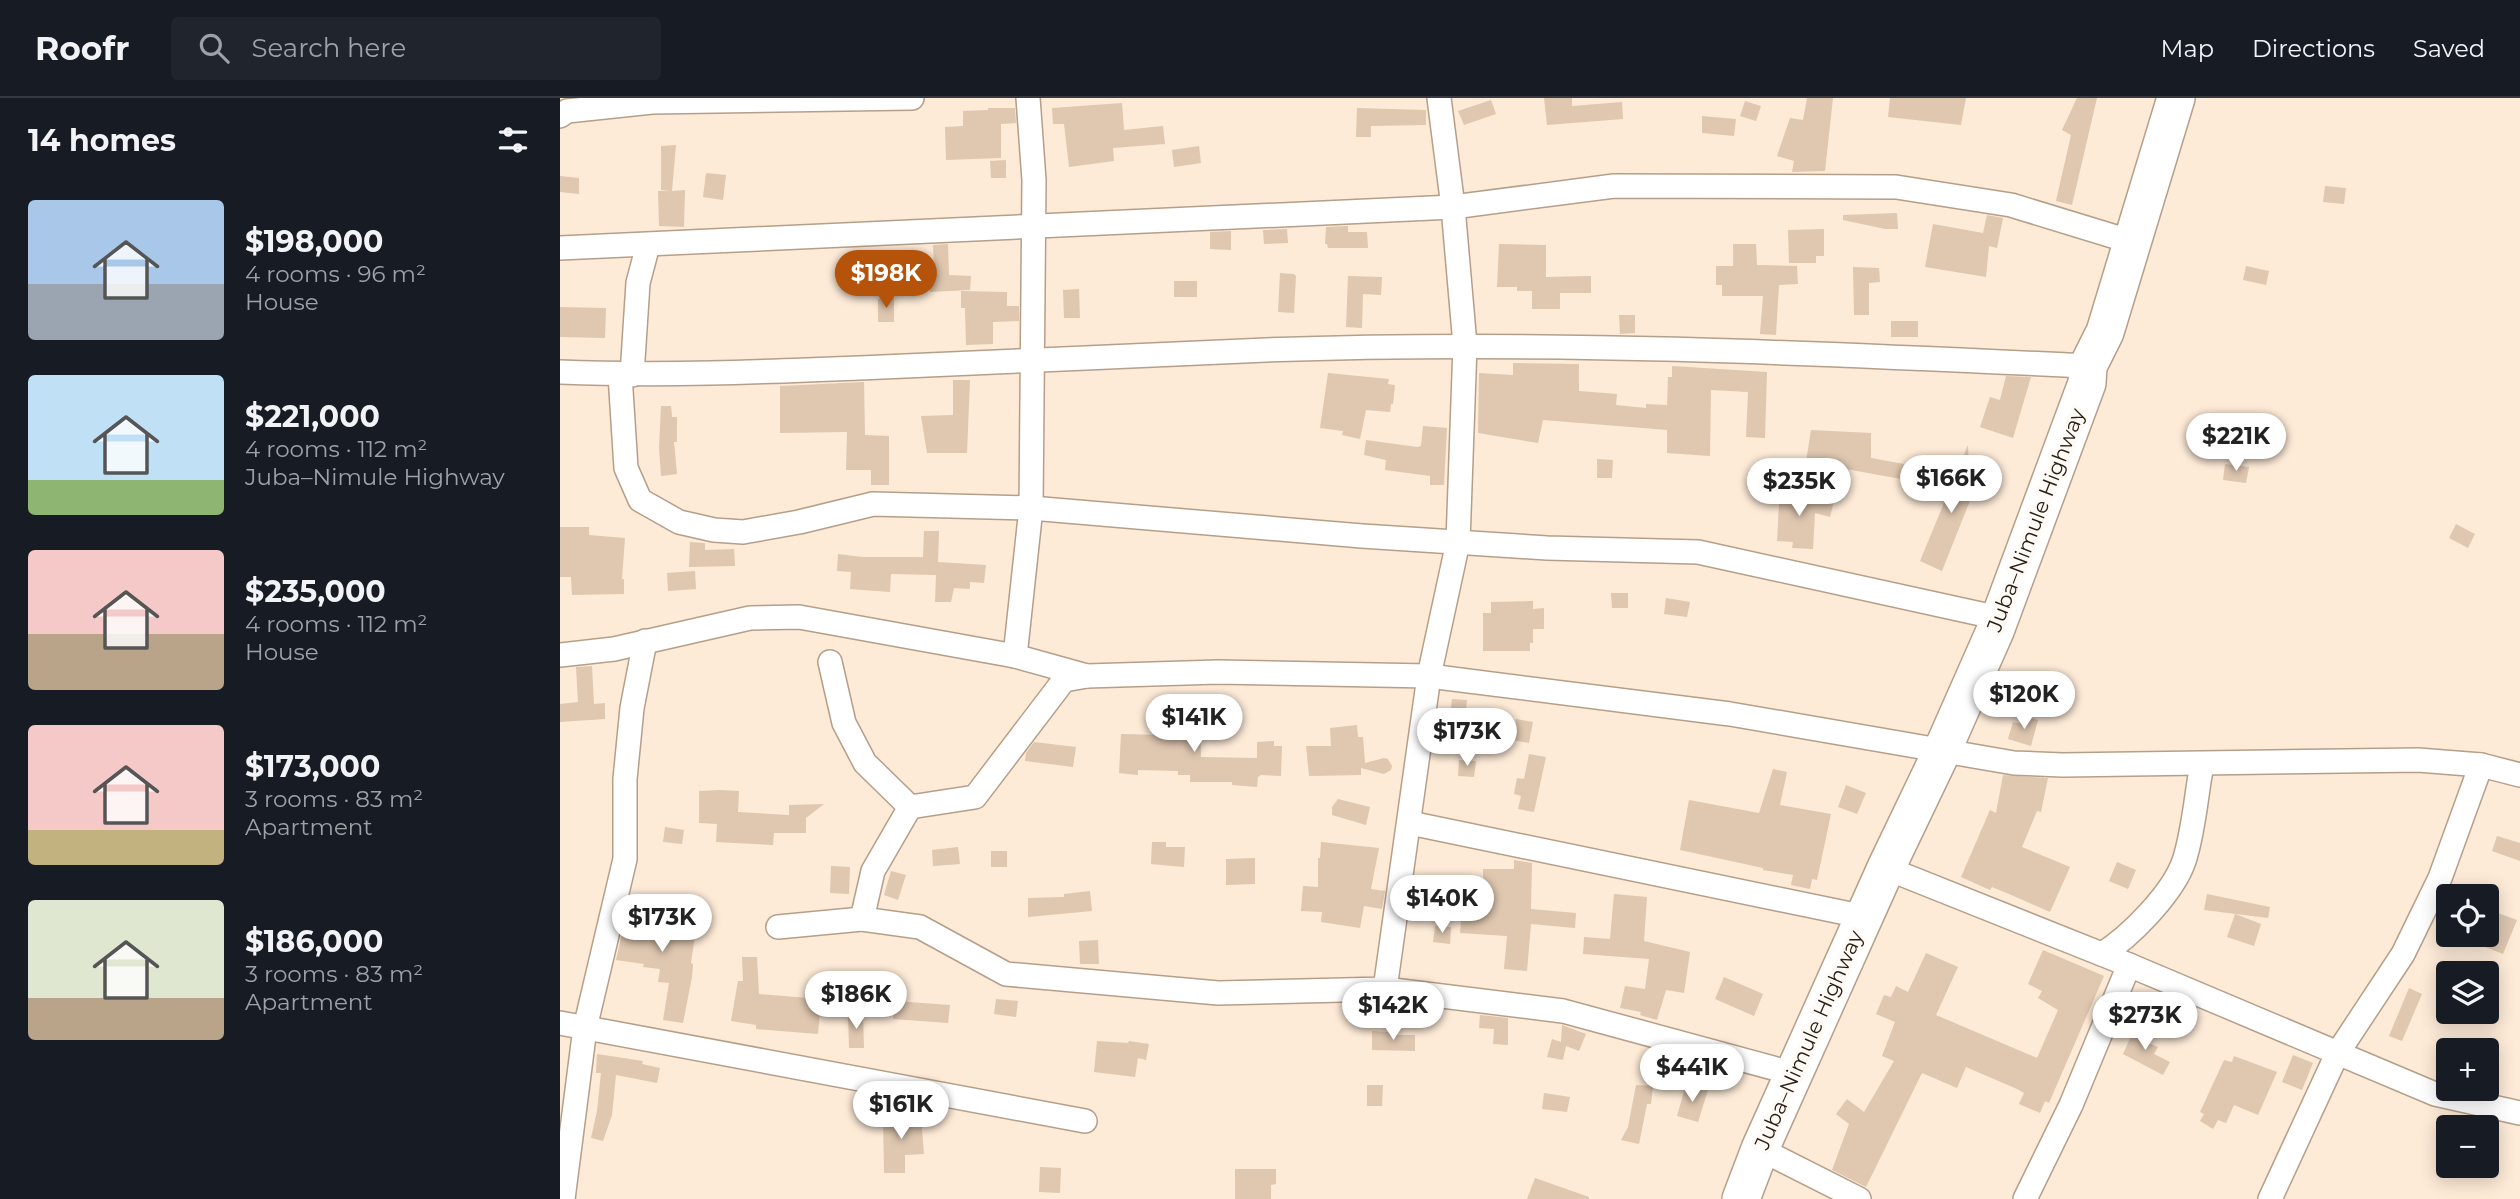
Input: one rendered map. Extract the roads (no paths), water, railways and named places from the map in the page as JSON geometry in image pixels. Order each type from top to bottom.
[{"type":"main road","name":"Juba–Nimule Highway","points":[[1741,1199],[1760,1149],[1886,868],[1942,751],[1999,618],[2087,383],[2088,366],[2105,332],[2173,99]]},
{"type":"street","points":[[560,116],[567,111],[652,100],[912,98]]},
{"type":"street","points":[[1015,656],[1031,508],[1034,180],[1028,98]]},
{"type":"street","points":[[1385,989],[1429,676],[1458,542],[1465,345],[1453,207],[1438,98]]},
{"type":"street","points":[[560,248],[1453,207],[1614,187],[1896,187],[2011,205],[2132,242]]},
{"type":"street","points":[[648,245],[638,283],[633,338],[626,375],[626,468],[640,500],[679,522],[714,530],[743,532],[873,504],[1031,508],[1362,536],[1546,548],[1698,552],[1999,618]]},
{"type":"street","points":[[560,372],[626,375],[736,373],[1266,350],[1465,345],[1757,351],[2088,366]]},
{"type":"street","points":[[560,655],[614,649],[750,618],[799,617],[1015,656],[1087,676]]},
{"type":"street","points":[[563,1199],[585,1028],[625,859],[625,779],[632,708],[645,641]]},
{"type":"street","points":[[830,662],[844,723],[865,763],[910,807]]},
{"type":"street","points":[[910,807],[975,797],[1064,680],[1087,676],[1218,672],[1429,676],[1730,714],[1989,760],[2038,765],[2418,760],[2481,765],[2520,775]]},
{"type":"street","points":[[2102,954],[2123,938],[2176,879],[2185,859],[2202,764]]},
{"type":"street","points":[[2270,1199],[2337,1054],[2403,954],[2440,878],[2481,765]]},
{"type":"street","points":[[862,919],[873,871],[910,807]]},
{"type":"street","points":[[1410,823],[1865,917]]},
{"type":"street","points":[[1886,868],[2129,965],[2435,1094],[2520,1113]]},
{"type":"street","points":[[778,927],[862,919],[920,928],[1006,974],[1218,993],[1385,989],[1563,1011],[1795,1074]]},
{"type":"street","points":[[2025,1199],[2071,1105],[2129,965]]},
{"type":"street","points":[[560,1023],[1085,1121]]},
{"type":"street","points":[[1760,1149],[1860,1199]]}]
